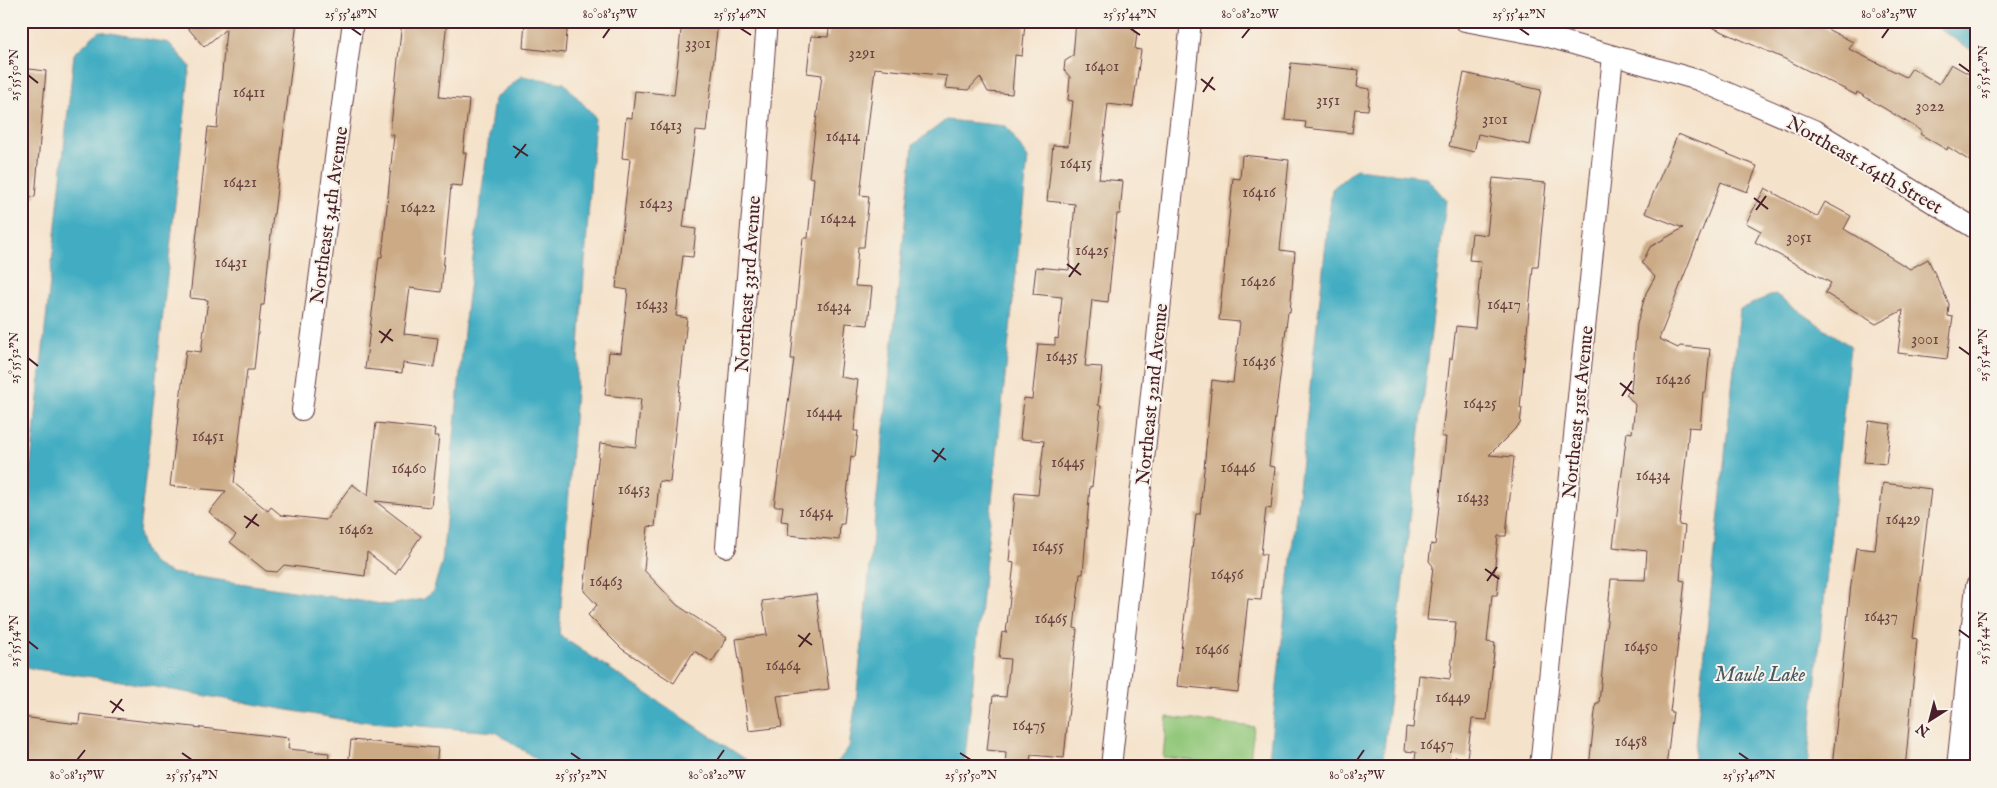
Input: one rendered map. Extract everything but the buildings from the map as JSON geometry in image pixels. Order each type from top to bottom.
[{"type":"street","name":"Northeast 34th Avenue","points":[[302,410],[353,21]]},
{"type":"street","name":"Northeast 33rd Avenue","points":[[726,547],[767,21]]},
{"type":"street","name":"Northeast 32nd Avenue","points":[[1112,767],[1191,21]]},
{"type":"street","name":"Northeast 164th Street","points":[[1465,21],[1545,36],[1698,80],[1814,130],[1976,229]]},
{"type":"street","name":"Northeast 31st Avenue","points":[[1540,767],[1613,56]]},
{"type":"street","points":[[1957,767],[1976,586]]},
{"type":"green space","points":[[1167,717],[1254,727],[1249,767],[1163,757]]},
{"type":"water","points":[[1927,21],[1976,21],[1976,53]]},
{"type":"water","points":[[99,31],[169,43],[190,66],[139,533],[143,548],[149,558],[158,566],[171,573],[388,605],[424,599],[433,591],[442,562],[466,311],[494,99],[522,76],[564,83],[595,117],[559,635],[757,767],[548,767],[496,732],[346,720],[115,680],[21,667],[21,558],[74,54]]},
{"type":"water","points":[[946,120],[1006,126],[1028,158],[964,767],[834,767],[849,747],[856,702],[913,145]]},
{"type":"water","points":[[1356,169],[1426,177],[1446,200],[1382,767],[1268,767],[1332,189]]},
{"type":"water","name":"Maule Lake","points":[[1775,294],[1850,346],[1807,767],[1693,767],[1740,309]]}]
